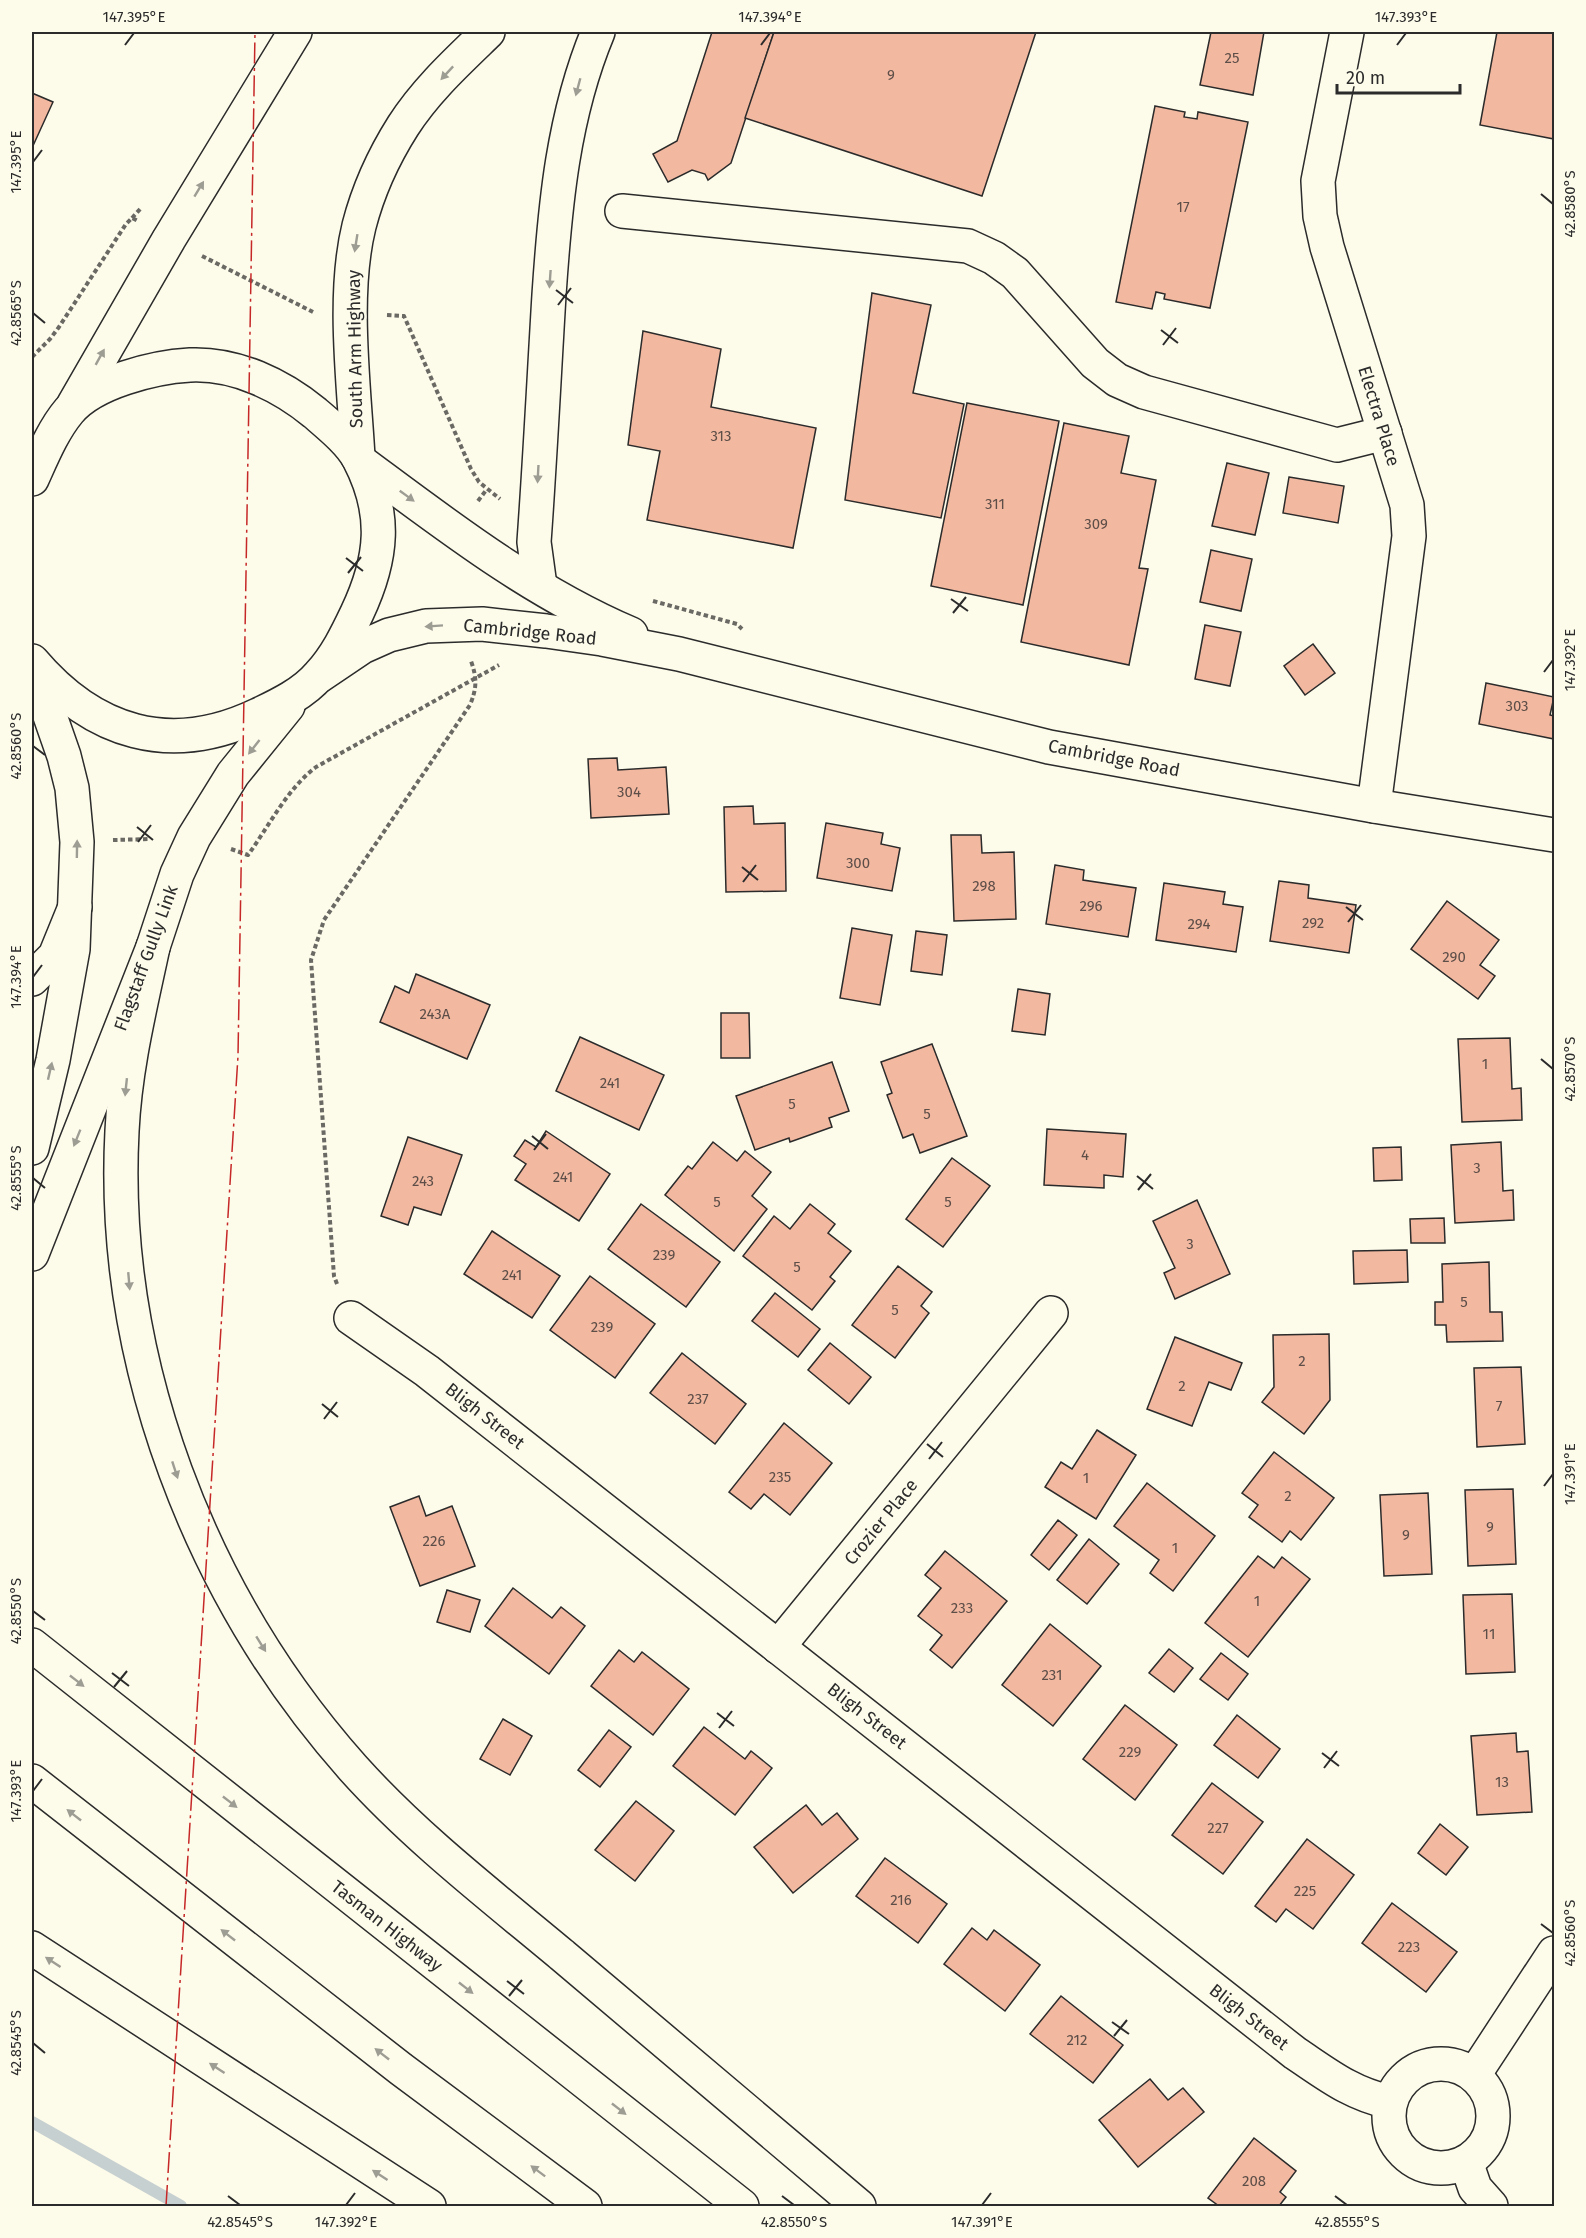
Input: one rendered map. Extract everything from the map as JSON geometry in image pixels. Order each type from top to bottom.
[{"type":"main road","points":[[32,479],[169,239],[295,32]]},
{"type":"main road","name":"South Arm Highway","points":[[359,459],[351,314],[353,261],[359,226],[382,164],[404,126],[430,91],[488,32]]},
{"type":"main road","points":[[540,586],[535,562],[535,527],[557,197],[573,105],[582,72],[598,32]]},
{"type":"main road","name":"Electra Place","points":[[1347,32],[1318,181],[1320,216],[1327,247],[1407,505],[1409,536],[1374,806]]},
{"type":"main road","points":[[622,211],[968,246],[994,258],[1015,273],[1095,363],[1117,380],[1144,392],[1337,445],[1385,433]]},
{"type":"main road","points":[[32,437],[88,397],[113,383],[156,369],[192,365],[226,368],[259,378],[290,393],[338,434],[359,459],[373,489],[379,515],[377,558],[368,590],[337,651],[312,681],[278,705],[228,727],[203,733],[158,736],[132,730],[94,716],[61,693],[32,662]]},
{"type":"main road","name":"Cambridge Road","points":[[359,459],[481,549],[540,586],[622,630],[679,654]]},
{"type":"main road","name":"Cambridge Road","points":[[312,681],[343,658],[389,635],[426,626],[459,624],[514,628],[602,639],[679,654],[1049,747],[1374,806],[1554,835]]},
{"type":"main road","points":[[32,662],[64,756],[72,788],[77,842],[73,949],[53,1060],[32,1148]]},
{"type":"main road","name":"Flagstaff Gully Link","points":[[32,1254],[153,947],[177,874],[194,837],[233,774],[270,726],[312,681]]},
{"type":"main road","points":[[32,979],[55,956],[75,908]]},
{"type":"main road","points":[[153,947],[129,1058],[122,1130],[121,1176],[131,1307],[143,1365],[183,1495],[213,1560],[245,1619],[309,1713],[352,1767],[391,1807],[483,1889],[860,2206]]},
{"type":"main road","name":"Crozier Place","points":[[778,1647],[1052,1313]]},
{"type":"main road","name":"Bligh Street","points":[[351,1318],[436,1378],[1295,2053],[1341,2084],[1365,2096],[1389,2102]]},
{"type":"main road","name":"Tasman Highway","points":[[32,1645],[742,2206]]},
{"type":"main road","points":[[32,1781],[401,2069],[585,2206]]},
{"type":"main road","points":[[32,1948],[429,2206]]},
{"type":"main road","points":[[1474,2075],[1548,1966],[1554,1953]]},
{"type":"main road","points":[[1447,2063],[1474,2075],[1486,2088],[1492,2104],[1494,2121],[1489,2138],[1480,2151],[1466,2162],[1450,2168],[1432,2168],[1416,2163],[1402,2152],[1392,2137],[1388,2120],[1389,2102],[1395,2089],[1405,2077],[1418,2068],[1447,2063]]},
{"type":"main road","points":[[1466,2162],[1475,2188],[1491,2206]]},
{"type":"path","points":[[32,357],[59,327],[132,218],[310,312],[404,316],[475,476],[487,489],[535,527]]},
{"type":"path","points":[[648,600],[737,624],[745,633]]},
{"type":"path","points":[[194,837],[249,855],[304,776],[344,750],[477,678],[476,691],[470,705],[324,920],[311,960],[334,1276],[351,1318]]},
{"type":"building","points":[[712,32],[774,32],[731,163],[708,180],[705,174],[692,170],[668,182],[653,154],[677,141]]},
{"type":"building","points":[[774,32],[1036,32],[982,196],[745,118]]},
{"type":"building","points":[[1211,32],[1264,32],[1253,95],[1200,85]]},
{"type":"building","points":[[1497,32],[1554,32],[1554,139],[1480,125]]},
{"type":"building","points":[[32,93],[53,102],[32,148]]},
{"type":"building","points":[[1155,106],[1185,112],[1184,117],[1197,119],[1198,112],[1248,122],[1210,308],[1164,299],[1165,294],[1156,292],[1152,309],[1116,302]]},
{"type":"building","points":[[872,293],[931,305],[913,393],[964,404],[941,518],[845,500]]},
{"type":"building","points":[[643,331],[721,349],[711,407],[816,428],[793,548],[647,520],[660,451],[628,445]]},
{"type":"building","points":[[967,403],[1059,421],[1023,605],[931,586]]},
{"type":"building","points":[[1064,423],[1129,436],[1121,473],[1156,480],[1139,568],[1148,569],[1129,665],[1021,642]]},
{"type":"building","points":[[1227,463],[1269,473],[1255,535],[1212,526]]},
{"type":"building","points":[[1289,477],[1344,486],[1338,523],[1283,513]]},
{"type":"building","points":[[1211,550],[1252,559],[1241,611],[1200,602]]},
{"type":"building","points":[[1205,625],[1241,632],[1230,686],[1195,679]]},
{"type":"building","points":[[1313,644],[1335,673],[1305,695],[1284,666]]},
{"type":"building","points":[[1486,683],[1554,697],[1550,715],[1554,716],[1554,739],[1479,724]]},
{"type":"building","points":[[617,758],[618,770],[666,767],[669,814],[591,818],[588,759]]},
{"type":"building","points":[[753,806],[754,824],[785,823],[786,891],[726,892],[724,807]]},
{"type":"building","points":[[826,823],[883,833],[881,844],[900,848],[892,891],[817,878]]},
{"type":"building","points":[[951,835],[981,835],[982,853],[1014,852],[1016,919],[954,921]]},
{"type":"building","points":[[1055,865],[1084,870],[1083,880],[1136,888],[1128,937],[1046,924]]},
{"type":"building","points":[[1279,881],[1309,885],[1308,898],[1356,905],[1349,953],[1270,941]]},
{"type":"building","points":[[1164,883],[1225,892],[1223,904],[1243,907],[1236,952],[1156,940]]},
{"type":"building","points":[[1447,901],[1499,940],[1480,965],[1495,976],[1478,999],[1411,949]]},
{"type":"building","points":[[852,928],[892,935],[880,1005],[840,998]]},
{"type":"building","points":[[916,931],[947,935],[942,975],[911,971]]},
{"type":"building","points":[[416,974],[490,1005],[467,1059],[380,1022],[395,986],[409,993]]},
{"type":"building","points":[[1018,989],[1050,994],[1045,1035],[1012,1031]]},
{"type":"building","points":[[721,1013],[749,1013],[750,1058],[721,1058]]},
{"type":"building","points":[[580,1037],[664,1075],[639,1130],[556,1091]]},
{"type":"building","points":[[1510,1038],[1512,1089],[1521,1088],[1522,1120],[1462,1122],[1458,1039]]},
{"type":"building","points":[[932,1044],[967,1136],[920,1153],[913,1134],[903,1138],[887,1095],[892,1093],[881,1062]]},
{"type":"building","points":[[832,1062],[849,1111],[829,1118],[832,1127],[790,1142],[789,1138],[755,1150],[736,1096]]},
{"type":"building","points":[[1047,1129],[1126,1134],[1123,1177],[1104,1175],[1104,1188],[1044,1185]]},
{"type":"building","points":[[546,1131],[610,1174],[579,1221],[515,1180],[526,1164],[514,1156],[525,1140],[536,1147]]},
{"type":"building","points":[[408,1137],[462,1155],[441,1215],[414,1207],[408,1225],[381,1216]]},
{"type":"building","points":[[713,1142],[737,1161],[745,1151],[771,1172],[752,1196],[767,1209],[734,1251],[665,1195],[688,1166],[692,1169]]},
{"type":"building","points":[[1501,1142],[1503,1191],[1513,1190],[1514,1220],[1455,1223],[1451,1145]]},
{"type":"building","points":[[1401,1147],[1402,1180],[1374,1181],[1373,1148]]},
{"type":"building","points":[[952,1158],[990,1186],[943,1247],[906,1219]]},
{"type":"building","points":[[1197,1200],[1230,1274],[1175,1299],[1164,1273],[1175,1268],[1153,1221]]},
{"type":"building","points":[[641,1204],[720,1262],[686,1307],[608,1249]]},
{"type":"building","points":[[810,1204],[835,1224],[828,1233],[851,1251],[830,1277],[835,1281],[812,1310],[743,1256],[774,1216],[790,1229]]},
{"type":"building","points":[[1444,1218],[1445,1243],[1411,1243],[1410,1219]]},
{"type":"building","points":[[492,1231],[560,1276],[532,1318],[464,1274]]},
{"type":"building","points":[[1407,1250],[1408,1282],[1354,1284],[1353,1251]]},
{"type":"building","points":[[1489,1262],[1490,1312],[1502,1312],[1503,1341],[1447,1342],[1446,1325],[1435,1325],[1435,1302],[1443,1302],[1442,1264]]},
{"type":"building","points":[[898,1266],[932,1292],[921,1306],[929,1313],[895,1358],[852,1325]]},
{"type":"building","points":[[590,1276],[655,1324],[615,1378],[550,1330]]},
{"type":"building","points":[[775,1293],[820,1329],[798,1357],[752,1321]]},
{"type":"building","points":[[1329,1334],[1330,1400],[1304,1434],[1262,1402],[1274,1387],[1273,1335]]},
{"type":"building","points":[[1175,1337],[1242,1363],[1231,1390],[1209,1382],[1192,1426],[1147,1409]]},
{"type":"building","points":[[830,1343],[871,1377],[849,1404],[808,1370]]},
{"type":"building","points":[[682,1353],[746,1404],[715,1444],[650,1393]]},
{"type":"building","points":[[1521,1367],[1525,1444],[1477,1447],[1474,1368]]},
{"type":"building","points":[[784,1423],[832,1463],[790,1515],[764,1494],[751,1509],[729,1492]]},
{"type":"building","points":[[1097,1430],[1136,1455],[1096,1519],[1045,1487],[1061,1462],[1072,1469]]},
{"type":"building","points":[[1274,1452],[1334,1498],[1301,1540],[1290,1531],[1282,1542],[1249,1517],[1258,1505],[1242,1493]]},
{"type":"building","points":[[1147,1483],[1215,1536],[1173,1591],[1150,1573],[1159,1560],[1114,1526]]},
{"type":"building","points":[[1513,1489],[1516,1564],[1468,1566],[1465,1490]]},
{"type":"building","points":[[1428,1493],[1432,1574],[1384,1576],[1380,1495]]},
{"type":"building","points":[[419,1496],[426,1516],[452,1506],[475,1566],[420,1586],[390,1507]]},
{"type":"building","points":[[1058,1520],[1077,1535],[1049,1570],[1031,1555]]},
{"type":"building","points":[[1089,1539],[1119,1564],[1087,1604],[1057,1580]]},
{"type":"building","points":[[945,1551],[1007,1601],[952,1668],[930,1650],[942,1635],[918,1616],[941,1588],[925,1575]]},
{"type":"building","points":[[1258,1556],[1274,1568],[1282,1557],[1310,1579],[1248,1657],[1205,1623]]},
{"type":"building","points":[[513,1588],[552,1618],[561,1607],[585,1626],[549,1674],[485,1626]]},
{"type":"building","points":[[447,1590],[480,1600],[470,1632],[437,1622]]},
{"type":"building","points":[[1512,1594],[1515,1672],[1466,1674],[1463,1595]]},
{"type":"building","points":[[1050,1624],[1101,1666],[1053,1726],[1002,1685]]},
{"type":"building","points":[[1169,1649],[1193,1668],[1174,1692],[1149,1673]]},
{"type":"building","points":[[619,1650],[634,1662],[642,1652],[689,1689],[653,1735],[591,1686]]},
{"type":"building","points":[[1221,1653],[1248,1674],[1228,1700],[1200,1679]]},
{"type":"building","points":[[1125,1705],[1177,1745],[1135,1800],[1083,1759]]},
{"type":"building","points":[[1237,1715],[1280,1749],[1258,1778],[1214,1745]]},
{"type":"building","points":[[503,1719],[532,1736],[510,1775],[480,1759]]},
{"type":"building","points":[[704,1727],[745,1759],[751,1751],[772,1768],[735,1815],[673,1766]]},
{"type":"building","points":[[609,1730],[631,1747],[600,1787],[578,1770]]},
{"type":"building","points":[[1516,1733],[1517,1752],[1528,1751],[1532,1812],[1477,1815],[1471,1736]]},
{"type":"building","points":[[1212,1783],[1263,1822],[1223,1874],[1172,1835]]},
{"type":"building","points":[[636,1801],[674,1831],[635,1881],[595,1850]]},
{"type":"building","points":[[806,1805],[822,1825],[837,1813],[858,1839],[793,1893],[754,1847]]},
{"type":"building","points":[[1440,1824],[1468,1847],[1446,1875],[1418,1853]]},
{"type":"building","points":[[1307,1839],[1354,1875],[1313,1929],[1286,1909],[1276,1922],[1255,1906]]},
{"type":"building","points":[[885,1858],[947,1904],[918,1943],[856,1896]]},
{"type":"building","points":[[1392,1903],[1457,1952],[1426,1992],[1362,1943]]},
{"type":"building","points":[[972,1928],[987,1940],[994,1930],[1040,1965],[1005,2011],[944,1964]]},
{"type":"building","points":[[1061,1996],[1123,2045],[1093,2083],[1030,2034]]},
{"type":"building","points":[[1150,2079],[1168,2100],[1183,2088],[1204,2112],[1138,2167],[1099,2120]]},
{"type":"building","points":[[1254,2138],[1296,2171],[1280,2192],[1286,2197],[1279,2206],[1219,2206],[1208,2198]]},
{"type":"waterway","points":[[32,2122],[181,2206]]},
{"type":"power","points":[[166,2206],[238,1056],[255,32]]}]
